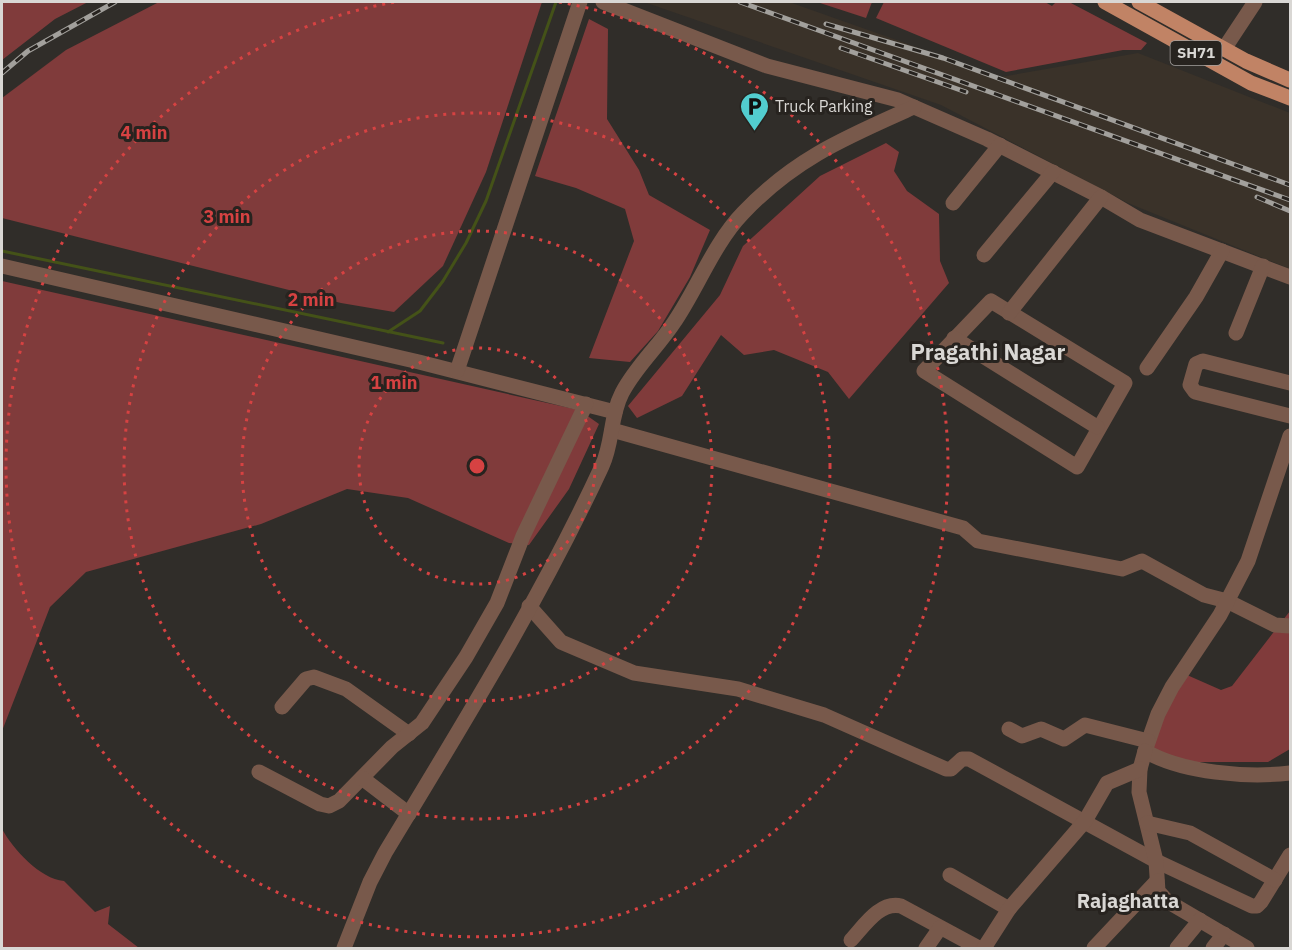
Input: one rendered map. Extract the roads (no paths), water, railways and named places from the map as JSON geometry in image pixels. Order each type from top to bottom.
[{"type":"main road","name":"SH71","points":[[1105,2],[1251,83],[1290,98]]},
{"type":"main road","name":"SH71","points":[[1139,2],[1224,49],[1290,80]]},
{"type":"street","points":[[457,371],[580,2]]},
{"type":"street","points":[[603,2],[767,66],[898,100],[1000,145],[1101,197],[1140,220],[1290,277]]},
{"type":"street","points":[[1224,49],[1255,2]]},
{"type":"street","points":[[344,948],[370,882],[530,606],[602,466],[615,412],[622,394],[635,372],[675,322],[742,214],[784,174],[824,148],[914,107]]},
{"type":"street","points":[[953,203],[1000,145]]},
{"type":"street","points":[[984,255],[1053,172]]},
{"type":"street","points":[[1009,313],[1101,197]]},
{"type":"street","points":[[1147,368],[1196,297],[1222,251]]},
{"type":"street","points":[[2,266],[457,371],[615,412]]},
{"type":"street","points":[[1236,333],[1263,266]]},
{"type":"street","points":[[990,301],[1009,313],[1125,383],[1097,427],[1077,467],[924,371],[990,301]]},
{"type":"street","points":[[954,338],[1097,427]]},
{"type":"street","points":[[1290,383],[1203,361],[1196,364],[1190,385],[1195,392],[1290,416]]},
{"type":"street","points":[[259,772],[320,804],[329,806],[339,801],[428,714],[497,603],[523,536],[586,404]]},
{"type":"street","points":[[612,430],[963,528],[978,541],[1122,569],[1142,561],[1204,595],[1227,601],[1275,625],[1290,626]]},
{"type":"street","points":[[1247,948],[1167,901],[1158,891],[1156,861],[1139,792],[1140,769],[1146,746],[1172,687],[1227,601],[1248,561],[1290,436]]},
{"type":"street","points":[[530,606],[561,642],[634,673],[738,689],[824,715],[946,769],[954,767],[962,759],[969,759],[1156,861],[1251,906],[1257,906],[1261,902],[1290,855]]},
{"type":"street","points":[[282,707],[306,679],[314,677],[346,689],[409,734]]},
{"type":"street","points":[[1009,729],[1022,735],[1041,729],[1064,739],[1085,725],[1146,746],[1160,760],[1191,768],[1268,776],[1290,773]]},
{"type":"street","points":[[984,948],[1009,909],[1085,821],[1110,779],[1140,769]]},
{"type":"street","points":[[362,778],[409,814]]},
{"type":"street","points":[[1147,823],[1190,833],[1275,880]]},
{"type":"street","points":[[950,875],[1009,909]]},
{"type":"street","points":[[1094,948],[1157,881]]},
{"type":"street","points":[[851,940],[884,907],[892,904],[901,906],[979,948]]},
{"type":"street","points":[[1177,948],[1200,920]]},
{"type":"street","points":[[926,948],[940,928]]},
{"type":"street","points":[[1213,948],[1224,934]]},
{"type":"waterway","points":[[388,332],[420,311],[443,281],[466,243],[486,201],[556,2]]},
{"type":"waterway","points":[[2,251],[443,343]]},
{"type":"railway","points":[[2,73],[28,51],[115,2]]},
{"type":"railway","points":[[740,2],[1290,200]]},
{"type":"railway","points":[[826,24],[943,58],[1290,185]]},
{"type":"railway","points":[[841,48],[966,92]]},
{"type":"railway","points":[[1257,197],[1290,211]]},
{"type":"place","name":"Truck Parking","points":[[754,132]]},
{"type":"district","name":"Pragathi Nagar","points":[[988,352]]},
{"type":"district","name":"Rajaghatta","points":[[1128,901]]}]
